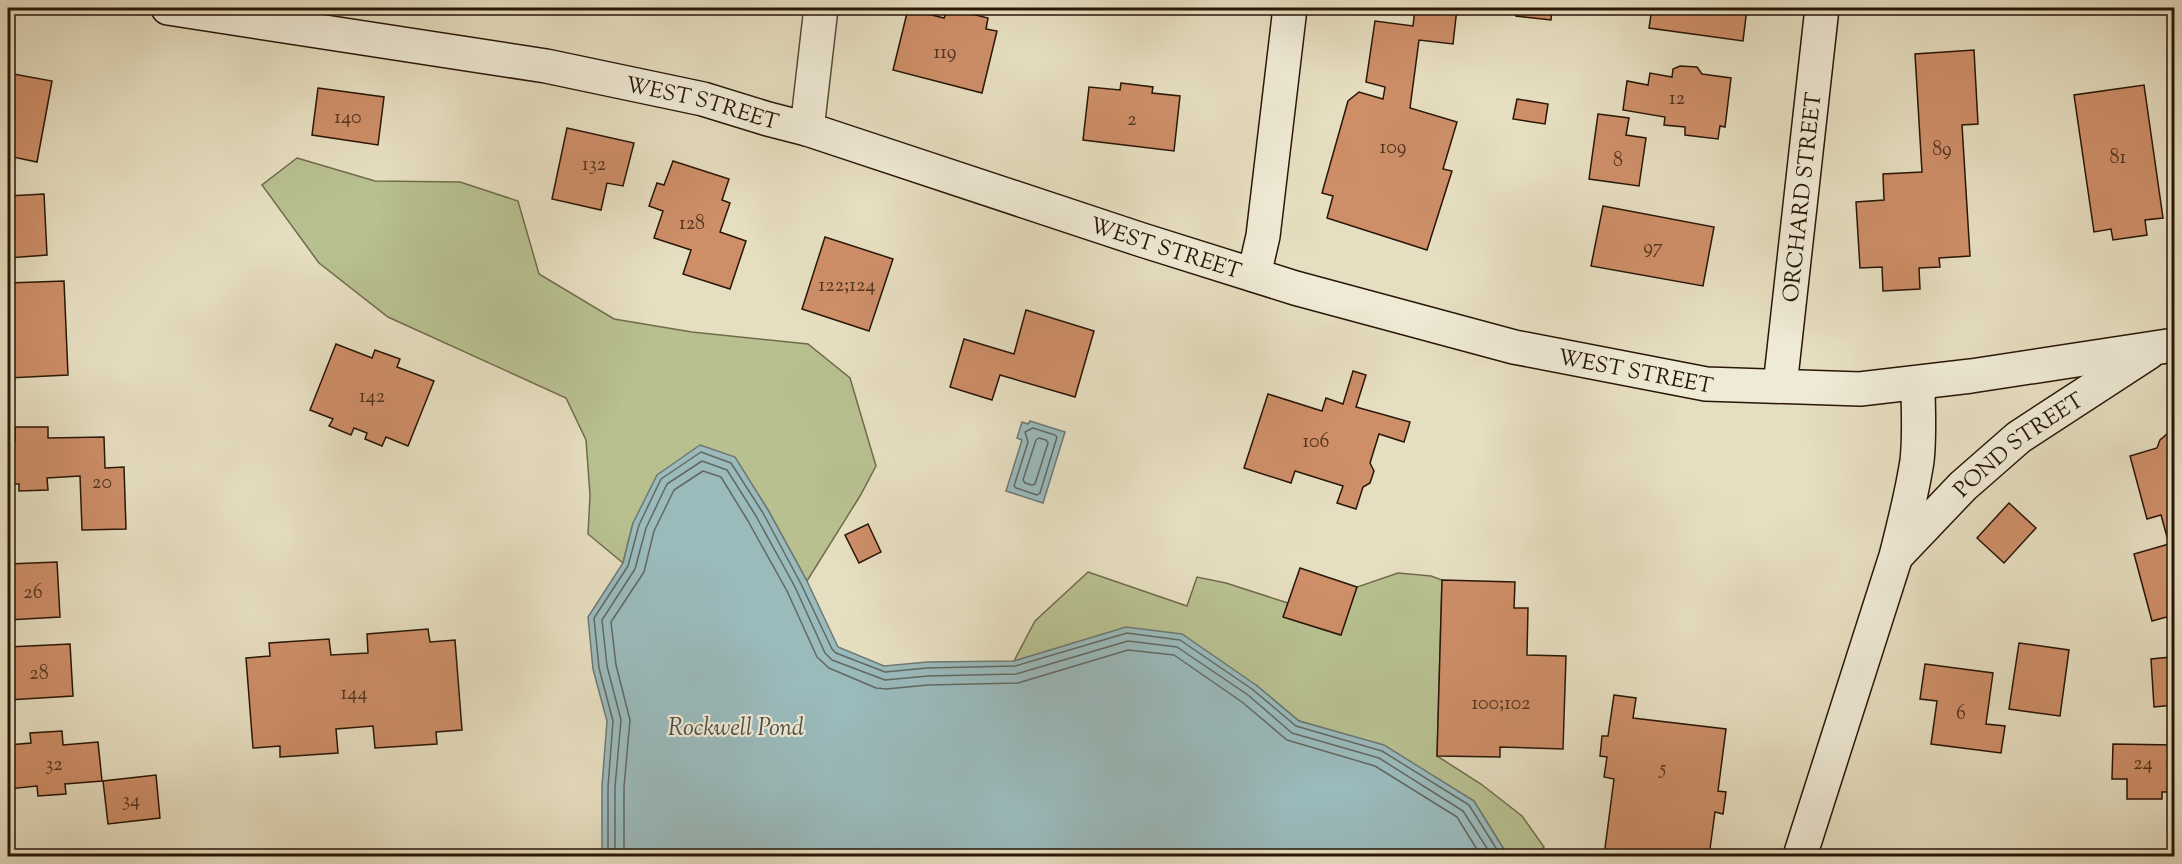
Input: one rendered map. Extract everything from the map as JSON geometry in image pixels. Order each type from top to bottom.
[{"type":"main road","name":"WEST STREET","points":[[168,8],[546,66],[703,99],[807,129],[1254,275],[1514,347],[1706,384],[1860,389],[2165,347]]},
{"type":"main road","points":[[807,129],[821,8]]},
{"type":"main road","points":[[1254,275],[1263,236],[1290,8]]},
{"type":"main road","name":"ORCHARD STREET","points":[[1779,387],[1822,8]]},
{"type":"main road","name":"POND STREET","points":[[1896,556],[1964,486],[2019,437],[2165,347]]},
{"type":"main road","name":"POND STREET","points":[[1800,856],[1896,556],[1917,460],[1918,382]]},
{"type":"green space","points":[[297,158],[375,181],[460,182],[518,201],[539,274],[614,319],[692,332],[808,344],[850,378],[876,466],[807,581],[768,510],[735,458],[633,523],[623,563],[588,534],[590,495],[586,440],[566,398],[388,317],[319,263],[262,185]]},
{"type":"green space","points":[[1088,572],[1187,606],[1197,577],[1226,583],[1288,603],[1284,617],[1340,635],[1357,587],[1398,573],[1431,576],[1442,580],[1437,756],[1481,784],[1522,816],[1544,847],[1537,856],[1508,856],[1474,801],[1384,746],[1299,721],[1256,685],[1014,661],[1035,621]]},
{"type":"water","points":[[1030,421],[1065,432],[1043,503],[1006,491],[1022,440],[1017,438],[1022,422],[1028,424]]},
{"type":"water","name":"Rockwell Pond","points":[[700,445],[735,457],[768,510],[807,581],[838,647],[884,666],[927,662],[1014,661],[1126,627],[1182,634],[1256,685],[1299,721],[1384,745],[1474,801],[1508,856],[602,856],[602,786],[607,721],[593,669],[588,617],[623,563],[633,523],[657,475]]},
{"type":"building","points":[[948,8],[988,18],[986,29],[997,31],[982,93],[893,70],[908,9],[944,18]]},
{"type":"building","points":[[1415,8],[1457,8],[1453,44],[1419,40],[1410,108],[1457,122],[1443,169],[1452,171],[1427,250],[1327,218],[1333,196],[1322,193],[1348,101],[1359,92],[1383,99],[1385,87],[1366,82],[1375,21],[1413,26]]},
{"type":"building","points":[[1517,8],[1552,8],[1551,20],[1516,16]]},
{"type":"building","points":[[1652,8],[1747,8],[1743,41],[1649,28]]},
{"type":"building","points":[[1974,50],[1978,124],[1962,125],[1970,256],[1939,258],[1940,267],[1919,268],[1920,289],[1883,291],[1882,267],[1860,268],[1856,202],[1884,200],[1883,174],[1922,172],[1915,54]]},
{"type":"building","points":[[1680,66],[1697,67],[1702,74],[1731,78],[1725,127],[1720,126],[1718,139],[1685,135],[1685,127],[1664,125],[1665,117],[1623,110],[1627,81],[1648,85],[1650,73],[1672,77],[1673,69]]},
{"type":"building","points":[[8,73],[52,81],[37,162],[8,156]]},
{"type":"building","points":[[1121,83],[1153,87],[1152,93],[1180,96],[1174,151],[1083,140],[1089,87],[1120,90]]},
{"type":"building","points":[[2144,85],[2163,218],[2145,220],[2147,235],[2113,240],[2111,229],[2094,232],[2074,95]]},
{"type":"building","points":[[318,88],[384,97],[378,145],[312,135]]},
{"type":"building","points":[[1517,99],[1548,104],[1545,124],[1513,119]]},
{"type":"building","points":[[1598,114],[1629,118],[1626,135],[1646,138],[1639,186],[1589,179]]},
{"type":"building","points":[[567,128],[634,143],[623,186],[607,183],[601,210],[552,199]]},
{"type":"building","points":[[673,161],[729,179],[722,200],[730,203],[720,232],[746,241],[730,289],[683,274],[691,250],[654,238],[663,211],[649,206],[657,183],[664,185]]},
{"type":"building","points":[[44,194],[47,255],[8,258],[8,196]]},
{"type":"building","points":[[1603,206],[1714,227],[1703,286],[1591,266]]},
{"type":"building","points":[[825,237],[893,259],[869,331],[802,309]]},
{"type":"building","points":[[64,281],[68,375],[8,378],[8,283]]},
{"type":"building","points":[[1026,310],[1094,331],[1075,397],[1000,375],[992,400],[950,387],[964,339],[1014,354]]},
{"type":"building","points":[[336,344],[372,358],[375,350],[400,359],[397,367],[434,381],[408,446],[386,437],[382,446],[365,439],[367,433],[354,428],[351,435],[329,426],[333,419],[310,410]]},
{"type":"building","points":[[1353,371],[1366,375],[1356,407],[1410,422],[1404,442],[1379,434],[1370,463],[1374,471],[1370,483],[1363,487],[1356,509],[1337,503],[1343,486],[1295,471],[1291,483],[1244,468],[1268,394],[1322,411],[1326,398],[1343,404]]},
{"type":"building","points":[[15,427],[48,427],[48,438],[104,437],[105,468],[124,467],[126,529],[82,530],[80,476],[47,478],[48,490],[19,491],[19,484],[8,484],[8,441],[15,441]]},
{"type":"building","points":[[2167,434],[2174,434],[2174,615],[2152,621],[2134,554],[2169,544],[2161,515],[2147,519],[2130,456],[2157,448],[2160,440]]},
{"type":"building","points":[[2009,503],[2036,528],[2004,563],[1977,538]]},
{"type":"building","points":[[868,524],[881,552],[859,563],[845,535]]},
{"type":"building","points":[[57,562],[60,617],[8,620],[8,564]]},
{"type":"building","points":[[1300,568],[1357,587],[1341,635],[1283,617]]},
{"type":"building","points":[[1442,580],[1515,582],[1514,608],[1528,608],[1527,655],[1566,656],[1563,749],[1500,747],[1500,757],[1437,756]]},
{"type":"building","points":[[428,629],[430,642],[455,640],[462,730],[436,732],[437,744],[375,748],[373,726],[336,729],[338,753],[280,757],[280,746],[253,748],[246,658],[270,656],[269,643],[329,639],[331,655],[368,653],[367,634]]},
{"type":"building","points":[[2019,643],[2069,650],[2060,716],[2009,709]]},
{"type":"building","points":[[70,644],[73,696],[8,700],[8,647]]},
{"type":"building","points":[[2171,652],[2174,652],[2174,705],[2154,707],[2151,659],[2171,657]]},
{"type":"building","points":[[1925,664],[1993,673],[1986,724],[2005,726],[2001,753],[1931,744],[1937,701],[1920,699]]},
{"type":"building","points":[[1614,695],[1636,698],[1633,718],[1726,729],[1718,791],[1726,792],[1723,814],[1715,812],[1709,856],[1604,856],[1614,779],[1604,777],[1607,757],[1600,756],[1602,736],[1608,736]]},
{"type":"building","points":[[62,731],[63,745],[98,742],[102,781],[65,784],[66,794],[38,796],[37,786],[8,789],[8,745],[31,743],[30,733]]},
{"type":"building","points":[[2113,744],[2174,745],[2174,792],[2162,792],[2162,799],[2127,799],[2127,779],[2112,779]]},
{"type":"building","points":[[156,775],[160,818],[108,824],[103,781]]}]
